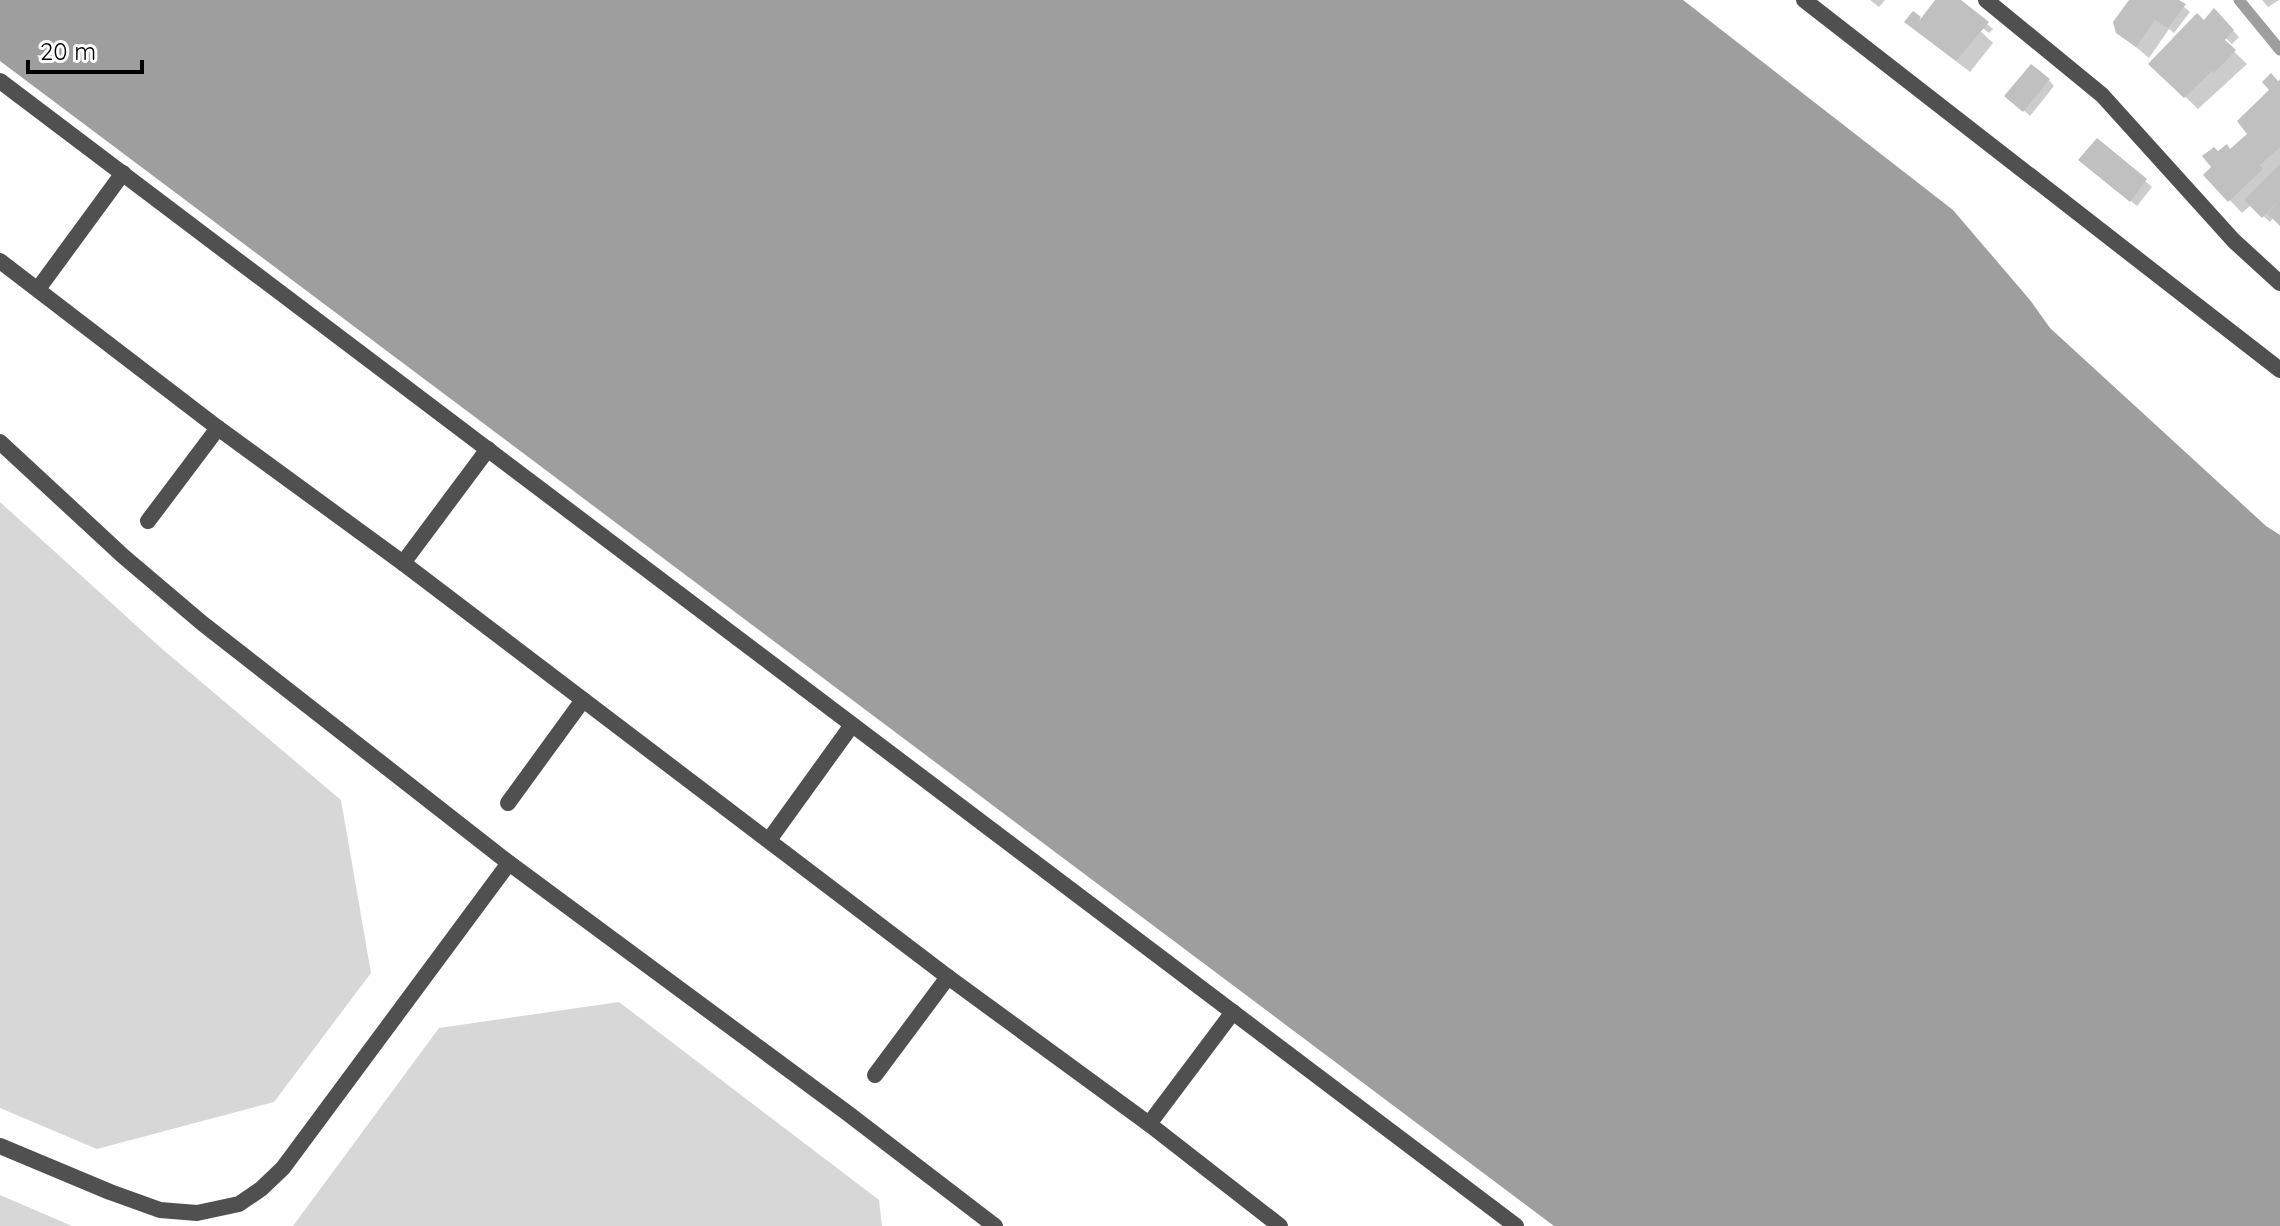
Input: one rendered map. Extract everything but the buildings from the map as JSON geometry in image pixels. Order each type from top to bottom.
[{"type":"street","points":[[1804,0],[2280,370]]},
{"type":"street","points":[[1986,0],[2102,95],[2234,241],[2280,283]]},
{"type":"street","points":[[0,81],[1516,1226]]},
{"type":"street","points":[[38,289],[123,173]]},
{"type":"street","points":[[0,261],[948,977],[1149,1124],[1280,1226]]},
{"type":"street","points":[[148,521],[218,428]]},
{"type":"street","points":[[0,442],[123,556],[202,623],[509,863],[995,1226]]},
{"type":"street","points":[[403,563],[488,449]]},
{"type":"street","points":[[508,803],[583,700]]},
{"type":"street","points":[[769,840],[852,725]]},
{"type":"street","points":[[0,1146],[160,1210],[197,1213],[239,1204],[283,1168],[509,863]]},
{"type":"street","points":[[875,1075],[948,977]]},
{"type":"street","points":[[1149,1124],[1233,1012]]},
{"type":"shaded area","points":[[0,0],[1683,0],[1953,210],[2050,328],[2266,526],[2280,535],[2280,1226],[1554,1226],[0,61]]},
{"type":"shaded area","points":[[0,502],[161,648],[341,800],[371,973],[274,1102],[97,1149],[0,1108]]},
{"type":"shaded area","points":[[619,1002],[879,1200],[882,1226],[293,1226],[439,1028]]},
{"type":"shaded area","points":[[0,1195],[72,1226],[0,1226]]},
{"type":"waterway","points":[[2239,0],[2280,50]]}]
